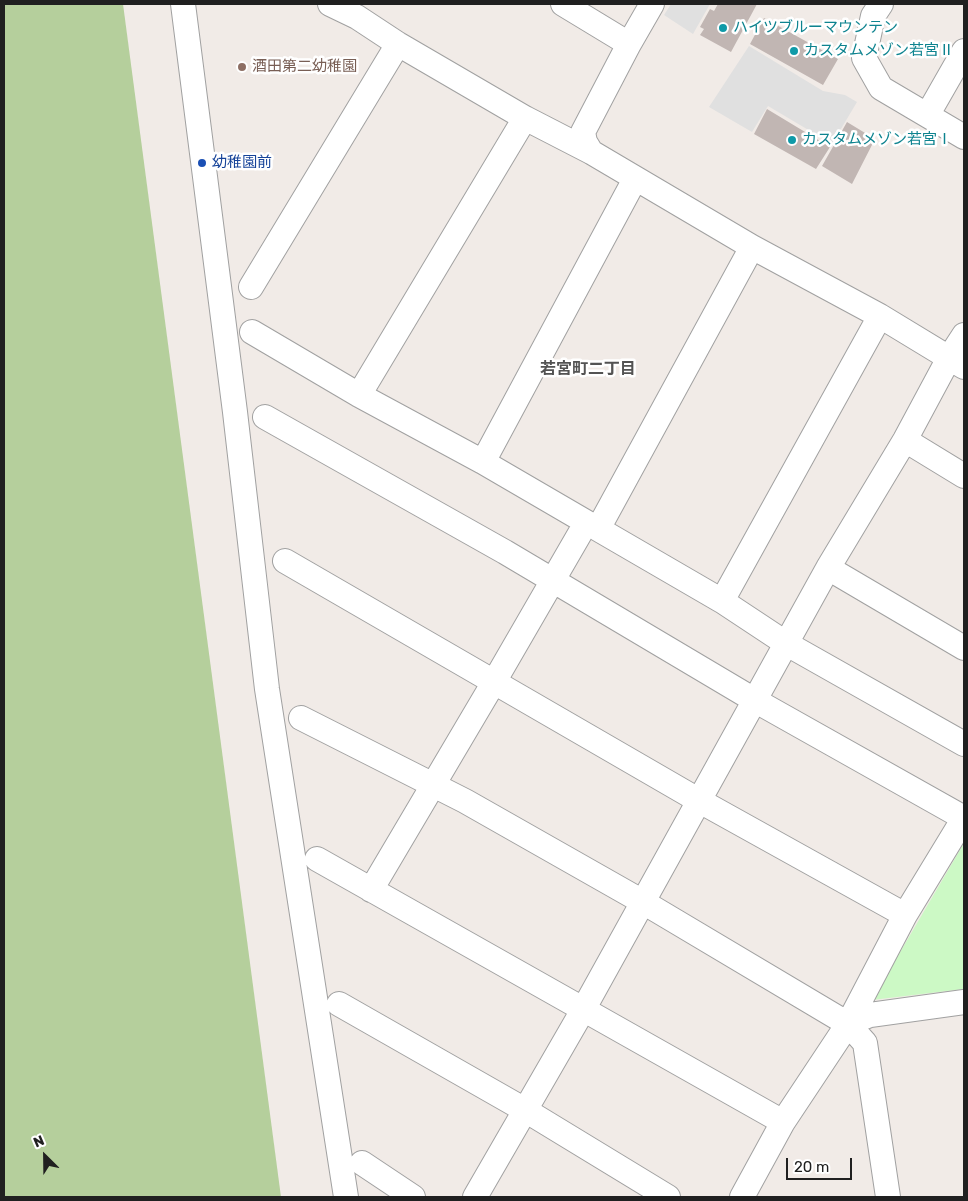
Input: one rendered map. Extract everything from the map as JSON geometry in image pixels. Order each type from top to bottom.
[{"type":"street","points":[[183,4],[235,412],[267,689],[346,1197]]},
{"type":"street","points":[[330,4],[361,10],[398,44],[525,118],[591,152],[752,247],[880,316],[957,362]]},
{"type":"street","points":[[563,4],[629,44]]},
{"type":"street","points":[[591,152],[585,142],[584,132],[629,44],[652,4]]},
{"type":"street","points":[[881,4],[873,16],[864,58],[881,88],[928,114],[964,137]]},
{"type":"street","points":[[251,287],[398,44]]},
{"type":"street","points":[[928,114],[964,50]]},
{"type":"street","points":[[359,395],[525,118]]},
{"type":"street","points":[[484,462],[635,179]]},
{"type":"street","points":[[371,890],[553,581],[592,526],[752,247]]},
{"type":"street","points":[[722,601],[880,316]]},
{"type":"street","points":[[252,332],[359,395],[484,462],[722,601],[787,644],[964,744]]},
{"type":"street","points":[[475,1197],[583,1010],[698,800],[756,701],[828,568],[905,440],[957,362],[964,335]]},
{"type":"street","points":[[265,417],[553,581],[756,701],[964,818],[905,915],[848,1024],[783,1122],[742,1197]]},
{"type":"street","points":[[905,440],[964,476]]},
{"type":"street","points":[[285,562],[698,800],[905,915]]},
{"type":"street","points":[[828,568],[964,648]]},
{"type":"street","points":[[301,718],[465,801],[643,902],[848,1024],[865,1044],[888,1197]]},
{"type":"street","points":[[316,859],[783,1122]]},
{"type":"street","points":[[848,1024],[870,1015],[964,1002]]},
{"type":"street","points":[[339,1004],[525,1110],[668,1197]]},
{"type":"street","points":[[362,1163],[413,1197]]},
{"type":"green space","points":[[4,4],[123,4],[281,1197],[4,1197]]},
{"type":"green space","points":[[964,843],[964,989],[872,1000]]},
{"type":"shaded area","points":[[671,4],[710,4],[693,34],[664,15]]},
{"type":"shaded area","points":[[749,46],[823,91],[845,95],[857,102],[832,144],[768,106],[752,132],[709,107]]},
{"type":"building","name":"ハイツブルーマウンテン","points":[[718,4],[757,4],[731,52],[700,35],[704,29],[700,27],[710,9],[714,11]]},
{"type":"building","name":"カスタムメゾン若宮Ⅱ","points":[[764,18],[838,59],[823,85],[750,44]]},
{"type":"building","name":"カスタムメゾン若宮Ⅰ","points":[[767,109],[830,147],[816,169],[754,134]]},
{"type":"building","points":[[847,122],[875,139],[852,184],[822,166]]},
{"type":"place","name":"ハイツブルーマウンテン","points":[[723,28]]},
{"type":"place","name":"カスタムメゾン若宮Ⅱ","points":[[794,51]]},
{"type":"place","name":"酒田第二幼稚園","points":[[242,67]]},
{"type":"place","name":"カスタムメゾン若宮Ⅰ","points":[[792,140]]},
{"type":"place","name":"幼稚園前","points":[[202,163]]},
{"type":"district","name":"若宮町二丁目","points":[[588,369]]}]
